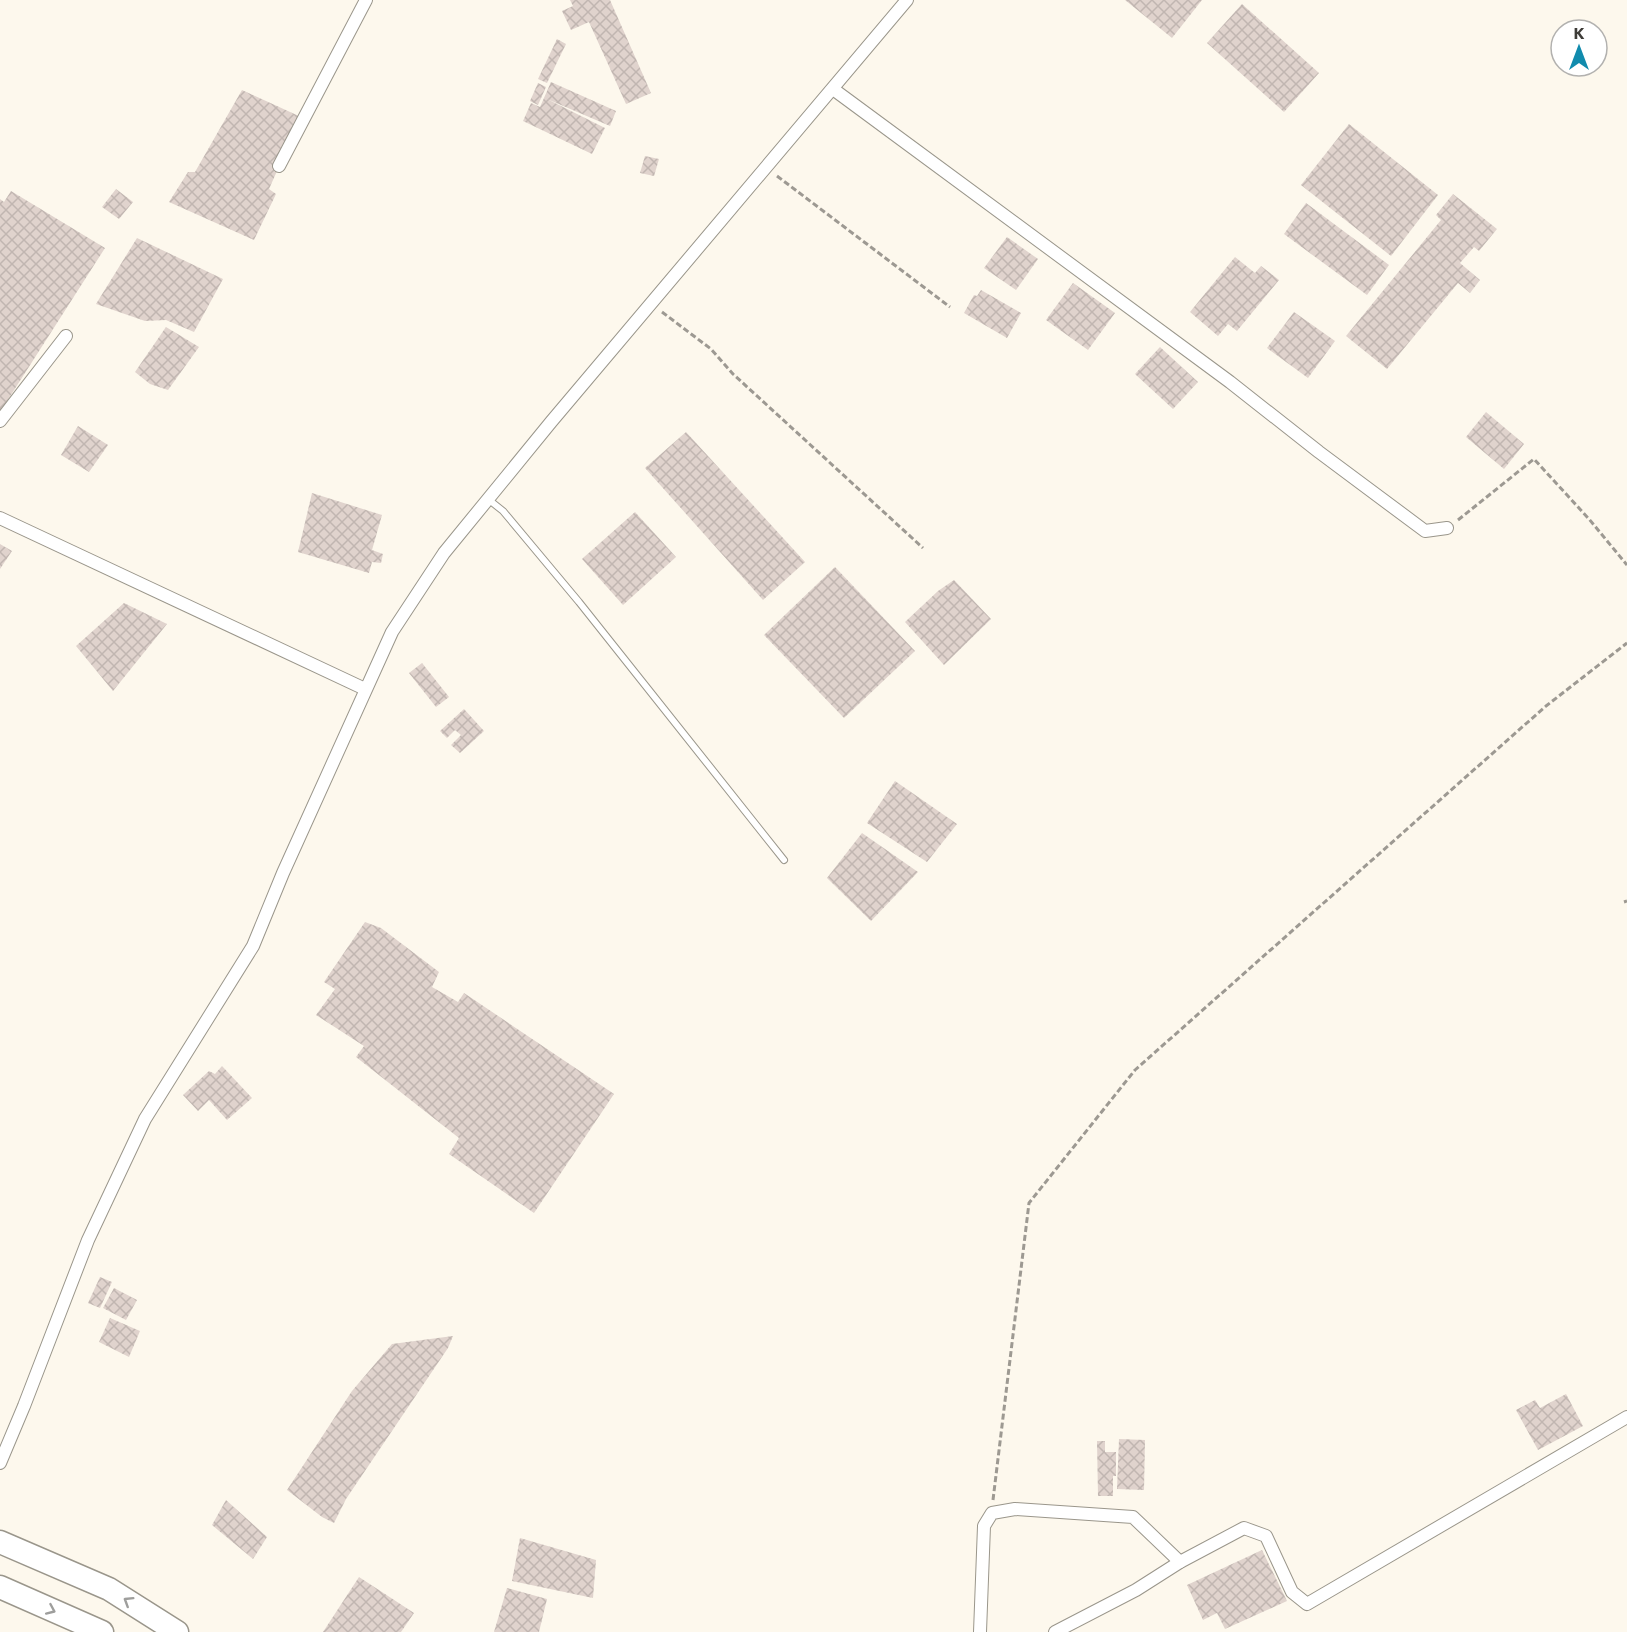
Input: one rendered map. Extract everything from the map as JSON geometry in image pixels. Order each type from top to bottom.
[{"type":"highway","points":[[0,1542],[109,1589],[177,1632]]},
{"type":"highway","points":[[0,1587],[102,1632]]},
{"type":"street","points":[[279,166],[366,0]]},
{"type":"street","points":[[0,1463],[88,1240],[140,1129],[205,1020],[253,946],[283,873],[392,632],[444,553],[488,499],[907,0]]},
{"type":"street","points":[[833,89],[1230,382],[1425,531],[1447,528]]},
{"type":"street","points":[[0,421],[66,336]]},
{"type":"street","points":[[0,518],[365,689]]},
{"type":"street","points":[[1055,1632],[1136,1590],[1180,1562],[1245,1528],[1266,1536],[1292,1592],[1307,1604],[1627,1417]]},
{"type":"street","points":[[980,1632],[984,1526],[992,1513],[1015,1509],[1133,1517],[1180,1562]]},
{"type":"lane","points":[[488,499],[503,511],[579,602],[784,860]]},
{"type":"path","points":[[766,168],[950,307]]},
{"type":"path","points":[[651,304],[711,349],[733,374],[923,548]]},
{"type":"path","points":[[1447,528],[1534,459],[1627,565]]},
{"type":"path","points":[[992,1513],[1029,1203],[1136,1070],[1546,705],[1627,644]]},
{"type":"building","points":[[570,0],[610,0],[651,93],[626,104],[589,22],[571,30],[562,11],[573,6]]},
{"type":"building","points":[[1125,0],[1202,0],[1172,38]]},
{"type":"building","points":[[1242,4],[1319,73],[1284,112],[1207,43]]},
{"type":"building","points":[[557,39],[566,44],[547,83],[538,79]]},
{"type":"building","points":[[551,82],[616,111],[610,126],[547,99],[605,128],[592,154],[523,121],[531,103],[540,107]]},
{"type":"building","points":[[538,83],[546,87],[538,105],[530,101]]},
{"type":"building","points":[[242,90],[301,117],[269,189],[276,194],[254,240],[169,202],[188,172],[195,172]]},
{"type":"building","points":[[1349,124],[1438,195],[1391,256],[1301,185]]},
{"type":"building","points":[[645,156],[659,159],[654,176],[640,173]]},
{"type":"building","points":[[116,189],[133,202],[119,219],[102,207]]},
{"type":"building","points":[[11,191],[105,248],[0,412],[0,199],[4,202]]},
{"type":"building","points":[[1453,194],[1497,229],[1479,251],[1474,247],[1460,263],[1480,280],[1470,293],[1458,283],[1387,369],[1346,336],[1441,220],[1436,215]]},
{"type":"building","points":[[1306,203],[1389,265],[1367,295],[1284,234]]},
{"type":"building","points":[[1007,237],[1038,259],[1016,290],[984,268]]},
{"type":"building","points":[[137,238],[223,279],[194,332],[166,320],[145,321],[96,304]]},
{"type":"building","points":[[1235,257],[1255,273],[1261,266],[1279,280],[1237,331],[1228,324],[1218,336],[1190,312]]},
{"type":"building","points":[[1073,283],[1115,313],[1088,350],[1046,320]]},
{"type":"building","points":[[981,290],[1021,313],[1007,338],[964,313],[974,295],[977,296]]},
{"type":"building","points":[[1294,312],[1335,341],[1308,378],[1267,348]]},
{"type":"building","points":[[166,327],[199,347],[168,390],[150,384],[135,372]]},
{"type":"building","points":[[1160,347],[1198,382],[1173,409],[1135,374]]},
{"type":"building","points":[[1486,412],[1524,444],[1504,469],[1466,437]]},
{"type":"building","points":[[78,426],[108,445],[89,472],[61,455]]},
{"type":"building","points":[[686,432],[805,562],[763,600],[645,468]]},
{"type":"building","points":[[312,493],[382,515],[372,550],[383,554],[381,563],[372,562],[369,573],[298,552]]},
{"type":"building","points":[[635,512],[676,557],[623,605],[582,559]]},
{"type":"building","points":[[0,544],[12,551],[0,569]]},
{"type":"building","points":[[835,567],[915,651],[844,718],[764,635]]},
{"type":"building","points":[[954,580],[991,619],[944,665],[905,622],[938,591]]},
{"type":"building","points":[[124,603],[167,624],[113,691],[76,646]]},
{"type":"building","points":[[422,663],[449,697],[436,707],[409,673]]},
{"type":"building","points":[[464,709],[484,731],[460,753],[451,745],[461,735],[455,730],[447,738],[440,731]]},
{"type":"building","points":[[895,781],[957,824],[927,862],[867,823]]},
{"type":"building","points":[[862,833],[918,872],[871,921],[827,878]]},
{"type":"building","points":[[365,922],[381,928],[439,972],[432,987],[458,1002],[464,993],[614,1094],[534,1213],[449,1154],[459,1138],[356,1057],[364,1046],[316,1015],[335,989],[324,982]]},
{"type":"building","points":[[222,1066],[252,1098],[227,1120],[209,1100],[198,1111],[183,1095],[209,1071],[215,1074]]},
{"type":"building","points":[[100,1277],[112,1282],[100,1308],[88,1303]]},
{"type":"building","points":[[114,1288],[137,1300],[126,1320],[103,1308]]},
{"type":"building","points":[[110,1318],[140,1331],[129,1357],[99,1342]]},
{"type":"building","points":[[453,1336],[448,1348],[346,1499],[334,1523],[322,1517],[287,1490],[352,1391],[392,1344]]},
{"type":"building","points":[[1566,1394],[1583,1426],[1538,1450],[1516,1410],[1535,1400],[1540,1408]]},
{"type":"building","points":[[1119,1439],[1145,1440],[1144,1490],[1117,1489]]},
{"type":"building","points":[[1097,1441],[1105,1441],[1105,1452],[1116,1452],[1113,1496],[1098,1496]]},
{"type":"building","points":[[226,1500],[267,1537],[253,1559],[212,1525]]},
{"type":"building","points":[[520,1538],[596,1560],[593,1598],[512,1581]]},
{"type":"building","points":[[1262,1550],[1287,1601],[1225,1629],[1217,1613],[1203,1620],[1187,1585]]},
{"type":"building","points":[[359,1577],[414,1613],[401,1632],[323,1632]]},
{"type":"building","points":[[507,1588],[547,1599],[539,1632],[494,1632]]}]
